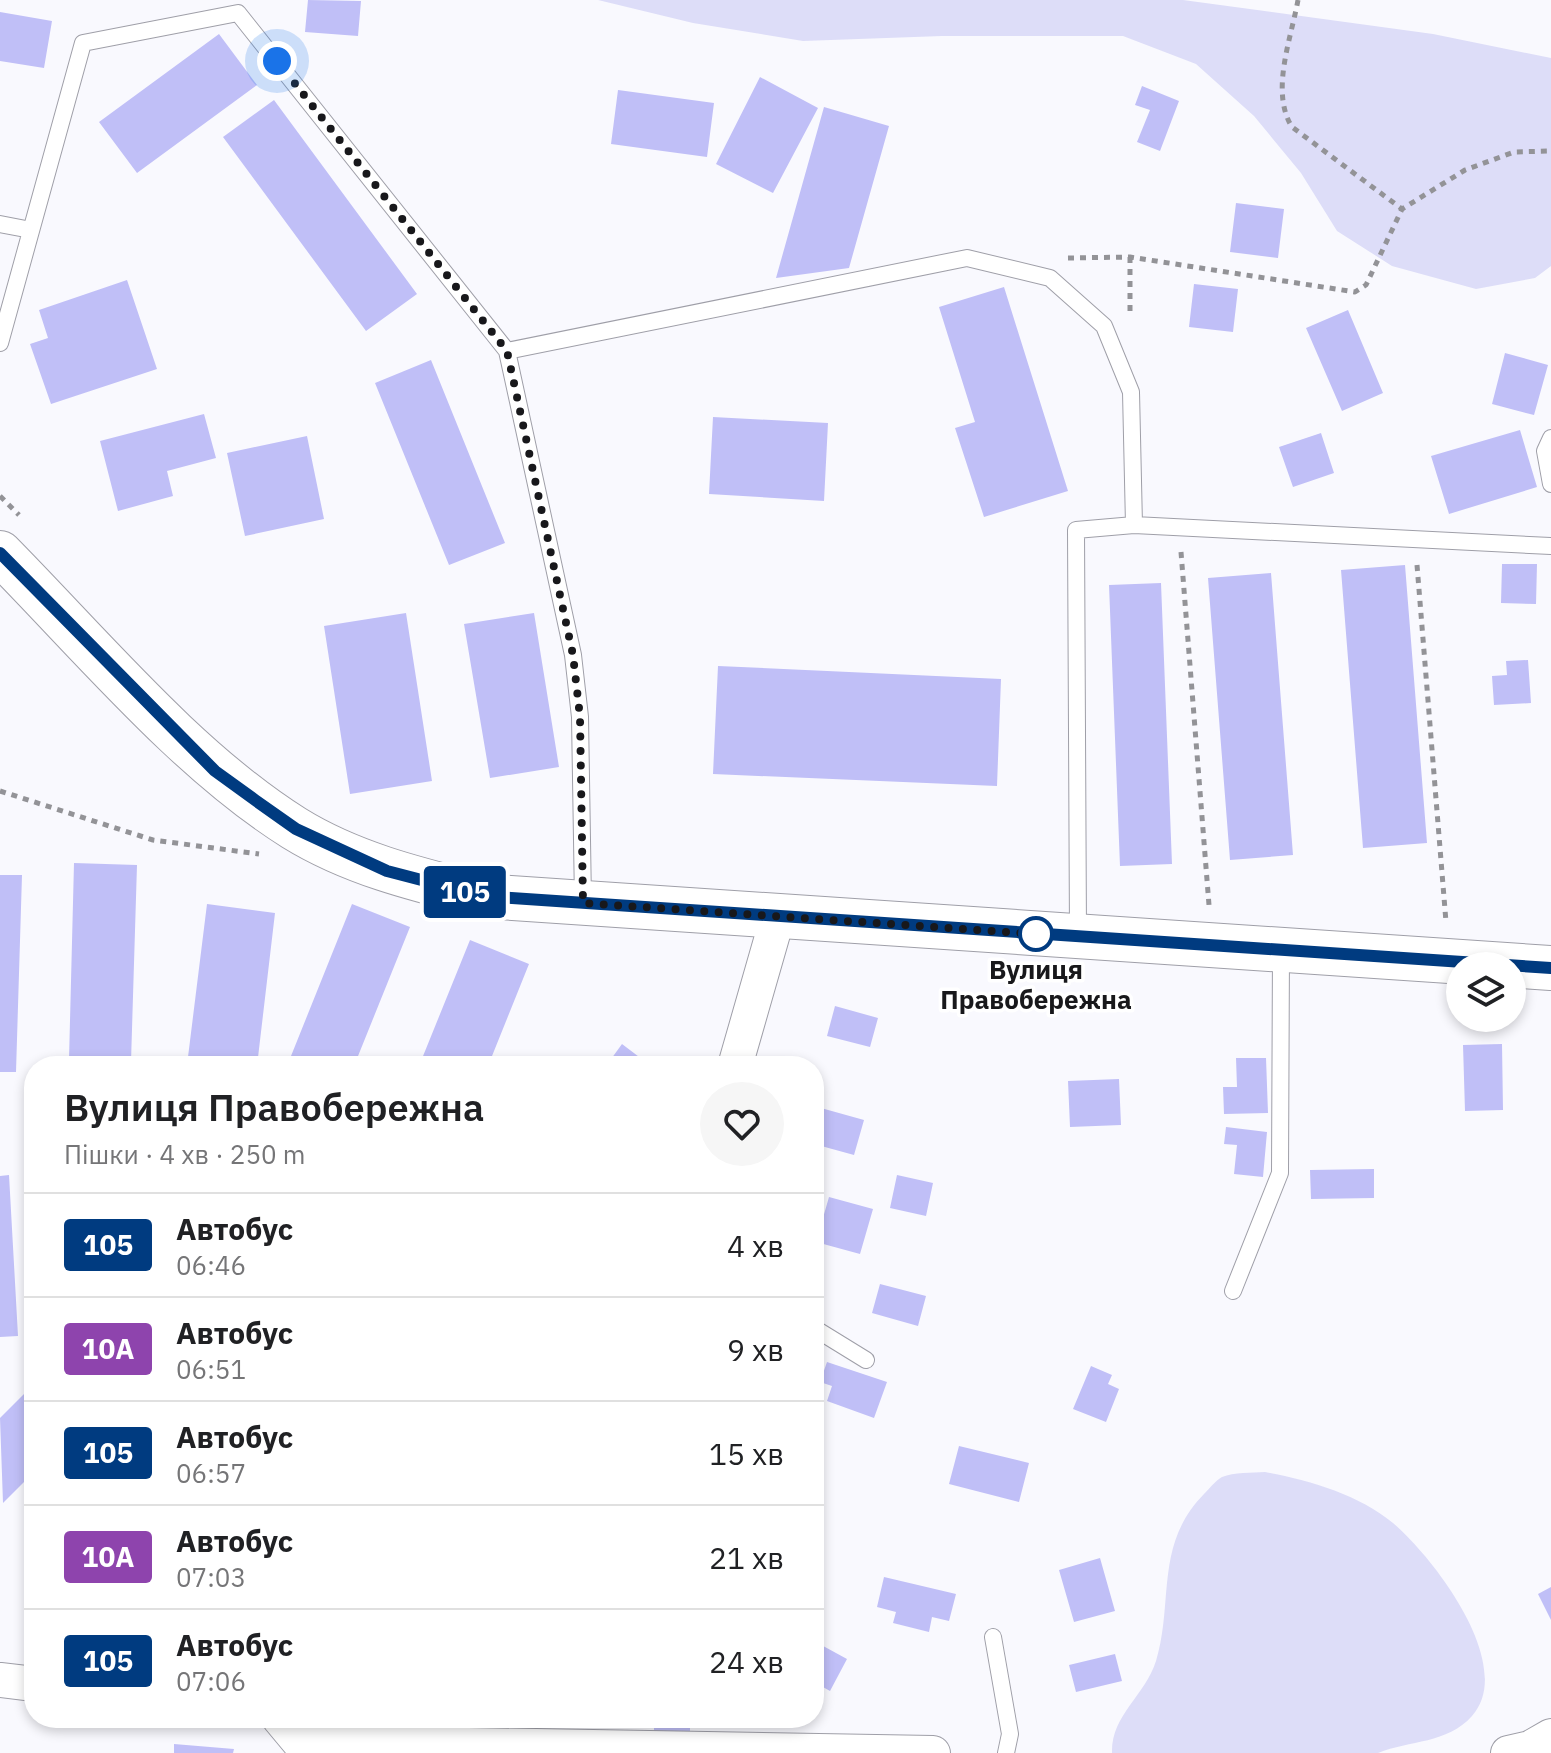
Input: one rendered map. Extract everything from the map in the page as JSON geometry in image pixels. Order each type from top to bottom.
[{"type":"street","points":[[14,539],[215,771],[296,829],[401,875],[483,896],[1446,961]]},
{"type":"street","points":[[738,1056],[778,916]]},
{"type":"street","points":[[1526,966],[1551,968]]},
{"type":"street","points":[[0,1680],[24,1683]]},
{"type":"street","points":[[287,1728],[299,1742],[933,1753]]},
{"type":"street","points":[[1508,1753],[1530,1748],[1551,1736]]},
{"type":"lane","points":[[0,343],[83,43],[238,13],[507,351],[573,655],[580,717],[583,903]]},
{"type":"lane","points":[[0,224],[31,230]]},
{"type":"lane","points":[[507,351],[967,258],[1050,278],[1104,326],[1131,392],[1134,525]]},
{"type":"lane","points":[[1551,438],[1545,451],[1551,484]]},
{"type":"lane","points":[[1078,936],[1076,530],[1134,525],[1551,546]]},
{"type":"lane","points":[[1233,1291],[1280,1173],[1281,950]]},
{"type":"lane","points":[[824,1334],[866,1360]]},
{"type":"lane","points":[[993,1637],[1010,1734],[1006,1753]]},
{"type":"path","points":[[1298,0],[1281,94],[1282,112],[1292,127],[1402,209]]},
{"type":"path","points":[[1056,258],[1130,257],[1355,292],[1366,285],[1402,209],[1465,170],[1514,152],[1551,151]]},
{"type":"path","points":[[0,496],[14,539]]},
{"type":"path","points":[[1179,527],[1212,945]]},
{"type":"path","points":[[1415,540],[1448,952]]},
{"type":"path","points":[[0,791],[153,840],[262,854]]},
{"type":"shaded area","points":[[598,0],[1183,0],[1433,34],[1551,58],[1551,266],[1535,278],[1476,289],[1392,266],[1337,231],[1301,173],[1254,116],[1196,64],[1123,36],[942,36],[803,41],[693,23]]},
{"type":"shaded area","points":[[1265,1472],[1315,1484],[1364,1504],[1393,1523],[1429,1560],[1464,1613],[1477,1641],[1484,1669],[1483,1694],[1472,1716],[1462,1725],[1440,1737],[1378,1753],[1112,1753],[1117,1728],[1156,1661],[1172,1554],[1188,1513],[1222,1477]]},
{"type":"building","points":[[308,0],[361,1],[358,36],[305,32]]},
{"type":"building","points":[[0,12],[52,21],[44,68],[0,61]]},
{"type":"building","points":[[219,34],[257,85],[137,173],[99,122]]},
{"type":"building","points":[[760,77],[818,108],[773,193],[716,164]]},
{"type":"building","points":[[1142,86],[1179,101],[1160,151],[1137,142],[1150,110],[1135,105]]},
{"type":"building","points":[[618,90],[714,103],[707,157],[611,144]]},
{"type":"building","points":[[274,100],[417,294],[366,331],[223,137]]},
{"type":"building","points":[[824,107],[889,126],[849,268],[776,278]]},
{"type":"building","points":[[1236,203],[1284,209],[1278,258],[1230,252]]},
{"type":"building","points":[[127,280],[157,369],[51,404],[30,344],[48,338],[39,310]]},
{"type":"building","points":[[1194,284],[1238,289],[1233,332],[1189,327]]},
{"type":"building","points":[[1004,287],[1068,491],[984,517],[955,428],[975,422],[939,307]]},
{"type":"building","points":[[1348,310],[1383,393],[1342,411],[1306,328]]},
{"type":"building","points":[[1505,353],[1548,365],[1534,415],[1492,404]]},
{"type":"building","points":[[431,360],[505,543],[449,565],[375,383]]},
{"type":"building","points":[[204,414],[216,458],[167,471],[173,496],[118,511],[100,441]]},
{"type":"building","points":[[713,417],[828,423],[824,501],[709,494]]},
{"type":"building","points":[[1520,430],[1537,487],[1449,514],[1431,456]]},
{"type":"building","points":[[1321,433],[1334,473],[1293,487],[1279,447]]},
{"type":"building","points":[[307,436],[324,519],[245,536],[227,453]]},
{"type":"building","points":[[1502,564],[1537,564],[1536,604],[1501,603]]},
{"type":"building","points":[[1405,565],[1427,843],[1363,848],[1341,570]]},
{"type":"building","points":[[1271,573],[1293,855],[1230,860],[1208,578]]},
{"type":"building","points":[[1161,583],[1172,864],[1120,866],[1109,585]]},
{"type":"building","points":[[406,613],[432,781],[350,794],[324,626]]},
{"type":"building","points":[[534,613],[559,767],[490,778],[464,624]]},
{"type":"building","points":[[1528,660],[1531,703],[1494,705],[1492,676],[1507,675],[1506,661]]},
{"type":"building","points":[[718,666],[1001,679],[997,786],[713,774]]},
{"type":"building","points":[[74,863],[137,865],[131,1056],[69,1056]]},
{"type":"building","points":[[0,875],[22,875],[16,1072],[0,1072]]},
{"type":"building","points":[[207,904],[275,913],[258,1056],[188,1056]]},
{"type":"building","points":[[352,904],[410,927],[358,1056],[291,1056]]},
{"type":"building","points":[[470,940],[529,964],[492,1056],[423,1056]]},
{"type":"building","points":[[835,1006],[878,1018],[870,1047],[827,1036]]},
{"type":"building","points":[[622,1044],[638,1056],[613,1056]]},
{"type":"building","points":[[1502,1044],[1503,1110],[1465,1111],[1463,1045]]},
{"type":"building","points":[[1236,1058],[1266,1058],[1268,1113],[1224,1114],[1223,1087],[1237,1087]]},
{"type":"building","points":[[1119,1079],[1121,1125],[1070,1127],[1068,1081]]},
{"type":"building","points":[[824,1109],[864,1120],[854,1155],[824,1147]]},
{"type":"building","points":[[1226,1127],[1267,1132],[1263,1177],[1234,1174],[1237,1145],[1224,1144]]},
{"type":"building","points":[[1374,1169],[1374,1198],[1311,1199],[1310,1170]]},
{"type":"building","points":[[9,1175],[18,1336],[0,1337],[0,1176]]},
{"type":"building","points":[[897,1175],[933,1183],[926,1216],[890,1208]]},
{"type":"building","points":[[829,1197],[873,1209],[860,1254],[824,1244],[824,1214]]},
{"type":"building","points":[[880,1284],[926,1296],[918,1326],[872,1313]]},
{"type":"building","points":[[827,1362],[887,1382],[874,1418],[827,1401],[832,1386],[824,1383]]},
{"type":"building","points":[[1091,1366],[1112,1375],[1108,1384],[1119,1389],[1106,1422],[1073,1409]]},
{"type":"building","points":[[24,1394],[24,1482],[3,1503],[0,1418]]},
{"type":"building","points":[[959,1446],[1029,1463],[1019,1502],[949,1484]]},
{"type":"building","points":[[1100,1558],[1115,1611],[1074,1622],[1059,1570]]},
{"type":"building","points":[[884,1577],[956,1594],[949,1621],[932,1617],[929,1632],[893,1623],[896,1612],[877,1607]]},
{"type":"building","points":[[1551,1587],[1551,1620],[1538,1594]]},
{"type":"building","points":[[824,1646],[847,1659],[830,1691],[824,1688]]},
{"type":"building","points":[[1115,1654],[1122,1681],[1076,1692],[1069,1665]]},
{"type":"building","points":[[654,1728],[690,1728],[690,1737],[654,1737]]},
{"type":"building","points":[[174,1744],[234,1749],[233,1753],[174,1753]]},
{"type":"bus line","name":"105","points":[[0,553],[215,771],[296,829],[387,871],[483,896],[1551,968]]},
{"type":"place","name":"Вулиця Правобережна","points":[[1036,934]]},
{"type":"route","points":[[277,61],[507,351],[573,655],[580,717],[583,903],[1036,934]]}]
